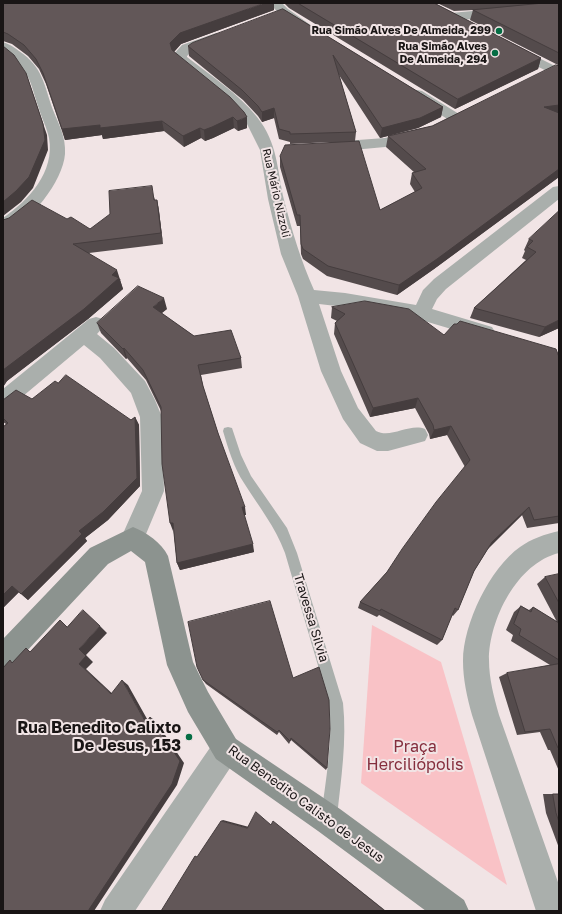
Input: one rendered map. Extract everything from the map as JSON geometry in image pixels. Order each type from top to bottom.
[{"type":"street","points":[[452,17],[545,5],[559,6]]},
{"type":"street","points":[[266,18],[280,8],[318,33]]},
{"type":"street","points":[[438,10],[472,28]]},
{"type":"street","name":"Rua Mário Nizzoli","points":[[228,32],[187,48],[180,55],[181,59],[237,104],[252,120],[274,150],[276,199],[285,235],[307,296],[331,371],[350,413],[368,437],[378,442],[388,442],[417,435]]},
{"type":"street","points":[[500,42],[555,71]]},
{"type":"street","points":[[3,46],[21,59],[34,74],[57,139],[57,162],[47,183],[27,208],[3,226]]},
{"type":"street","points":[[538,76],[555,71]]},
{"type":"street","points":[[406,88],[442,123]]},
{"type":"street","points":[[315,148],[382,143],[404,139],[468,110]]},
{"type":"street","points":[[421,313],[430,295],[440,284],[559,191]]},
{"type":"street","points":[[307,296],[345,300],[421,313],[502,337]]},
{"type":"street","points":[[3,401],[108,314]]},
{"type":"street","points":[[3,658],[99,556],[133,538],[153,491],[151,417],[145,400],[138,387],[107,353],[85,334]]},
{"type":"street","name":"Rua Benedito Calisto de Jesus","points":[[133,538],[156,556],[180,665],[198,702],[226,749],[329,820],[453,911]]},
{"type":"street","points":[[552,911],[482,704],[476,660],[481,633],[501,585],[514,568],[530,552],[559,542]]},
{"type":"street","points":[[116,911],[226,749]]},
{"type":"lane","name":"Travessa Silvia","points":[[228,431],[236,455],[247,479],[283,532],[291,553],[332,686],[336,703],[338,724],[337,750],[329,820]]},
{"type":"green space","name":"Praça Herciliópolis","points":[[372,625],[441,662],[507,885],[361,783]]},
{"type":"building","points":[[3,3],[265,3],[180,33],[170,43],[172,50],[230,97],[247,117],[237,121],[233,117],[212,127],[204,130],[200,128],[183,136],[162,121],[100,128],[100,125],[62,129],[43,73],[36,59],[24,45],[3,32]]},
{"type":"building","points":[[298,3],[434,3],[541,58],[458,99]]},
{"type":"building","points":[[544,3],[559,3],[559,53],[473,10]]},
{"type":"building","points":[[283,9],[443,107],[420,118],[382,128],[333,55],[356,132],[290,134],[290,132],[279,129],[274,108],[262,112],[242,90],[188,46],[192,43]]},
{"type":"building","points":[[3,46],[14,55],[26,73],[43,124],[45,140],[29,177],[3,202]]},
{"type":"building","points":[[556,65],[559,66],[559,105],[544,107],[559,113],[559,169],[437,259],[399,285],[328,266],[303,249],[301,244],[300,215],[297,215],[280,156],[285,145],[359,141],[380,210],[422,188],[412,173],[426,169],[388,136],[432,126]]},
{"type":"building","points":[[152,186],[154,200],[157,200],[161,233],[73,244],[117,270],[112,275],[119,278],[84,309],[3,370],[3,220],[9,218],[32,200],[67,219],[71,217],[90,229],[110,214],[109,191]]},
{"type":"building","points":[[559,211],[559,320],[545,327],[474,308],[536,252],[527,247],[533,241],[529,239]]},
{"type":"building","points":[[138,286],[164,298],[153,307],[194,336],[231,330],[241,358],[198,365],[218,433],[245,507],[242,507],[253,544],[177,563],[173,523],[170,523],[162,464],[161,407],[143,370],[124,348],[123,349],[97,323]]},
{"type":"building","points":[[365,301],[409,309],[444,335],[454,324],[457,324],[460,321],[556,349],[559,357],[559,516],[534,520],[529,507],[492,542],[474,571],[458,610],[455,608],[442,640],[381,609],[380,611],[360,602],[387,572],[436,502],[470,460],[451,426],[434,430],[433,425],[418,398],[373,408],[335,323],[345,314],[332,307]]},
{"type":"building","points":[[66,375],[131,420],[135,417],[137,478],[103,512],[79,531],[82,534],[21,594],[12,586],[3,595],[3,427],[8,423],[3,418],[3,400],[16,390],[32,399],[55,381],[58,383]]},
{"type":"building","points":[[559,574],[559,603],[545,577]]},
{"type":"building","points":[[270,601],[293,678],[319,667],[329,700],[330,729],[327,768],[291,738],[290,741],[279,730],[277,732],[203,680],[197,667],[188,622]]},
{"type":"building","points":[[521,606],[531,612],[533,607],[559,623],[559,660],[519,635],[521,629],[514,624]]},
{"type":"building","points":[[83,610],[100,626],[79,649],[86,656],[79,664],[111,694],[122,680],[146,723],[150,717],[180,761],[172,784],[88,911],[3,911],[3,668],[10,660],[12,663],[26,648],[30,652],[60,620],[67,627]]},
{"type":"building","points":[[559,664],[558,748],[550,729],[525,732],[507,673]]},
{"type":"building","points":[[553,794],[559,794],[559,822],[556,813]]},
{"type":"building","points":[[256,812],[271,825],[273,821],[385,911],[161,911],[195,856],[197,857],[221,821],[247,828]]},
{"type":"place","name":"Rua Simão Alves De Almeida, 299","points":[[499,31]]},
{"type":"place","name":"Rua Simão Alves De Almeida, 294","points":[[495,53]]},
{"type":"place","name":"Rua Benedito Calixto De Jesus, 153","points":[[189,737]]}]
